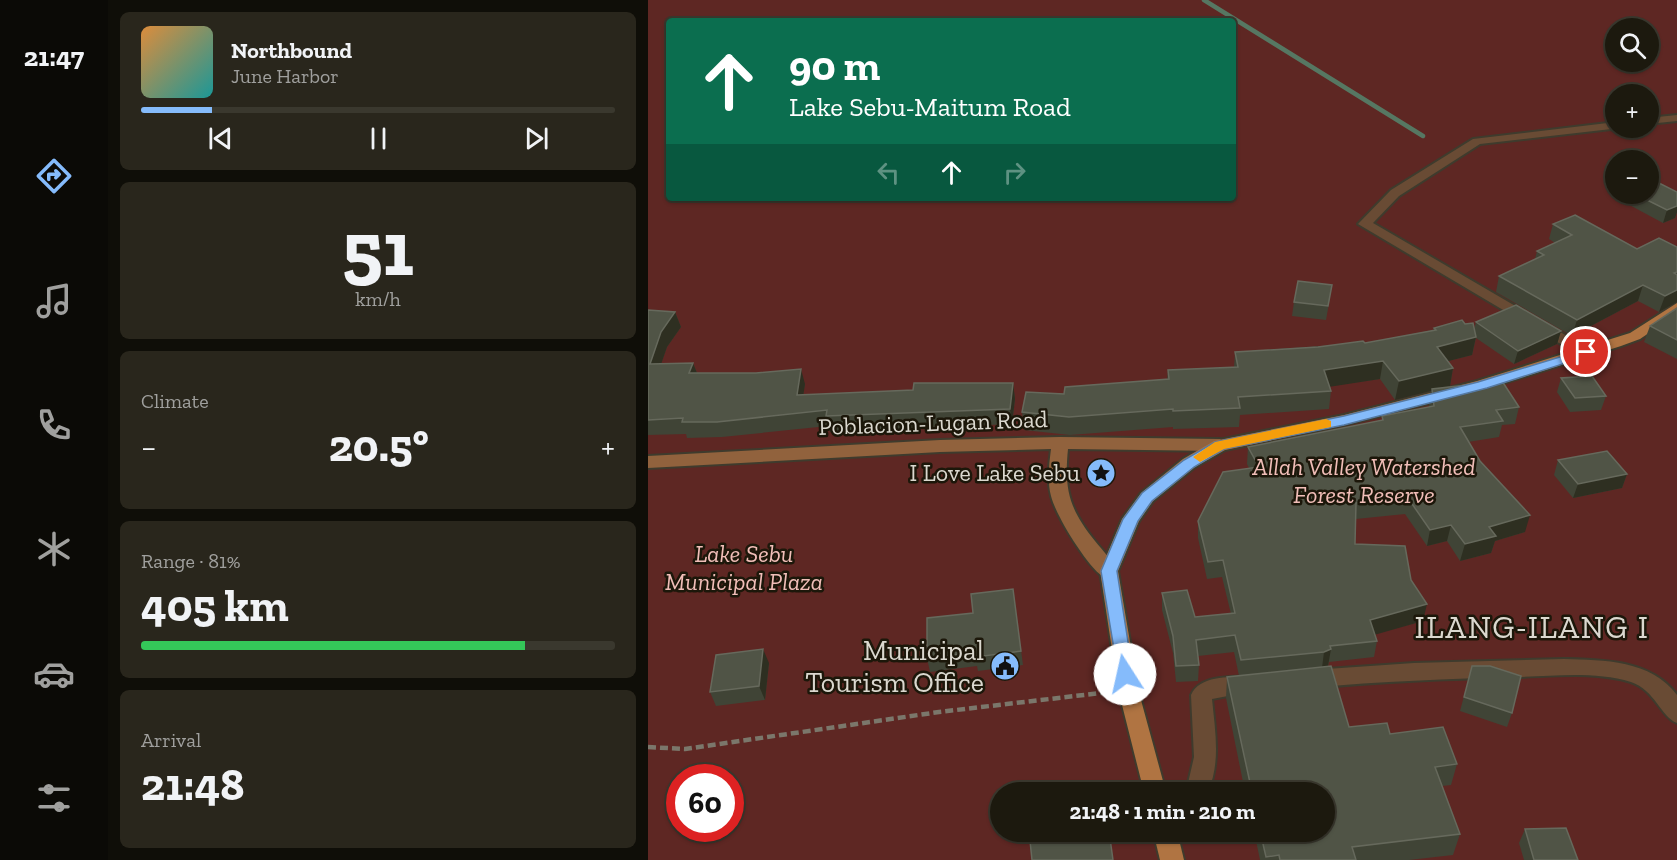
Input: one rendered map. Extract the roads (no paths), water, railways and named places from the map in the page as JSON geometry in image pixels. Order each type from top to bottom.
[{"type":"main road","points":[[1109,571],[1131,519],[1147,497],[1189,463],[1220,445],[1344,420],[1482,385],[1635,336],[1677,307]]},
{"type":"main road","points":[[1060,443],[1057,481],[1061,501],[1082,538],[1109,571],[1128,689],[1152,782]]},
{"type":"main road","name":"Poblacion-Lugan Road","points":[[648,462],[828,451],[1060,443],[1220,445]]},
{"type":"main road","points":[[1168,842],[1172,860]]},
{"type":"street","points":[[1659,120],[1677,118]]},
{"type":"street","points":[[1586,352],[1365,224],[1395,193],[1477,141],[1605,126]]},
{"type":"street","points":[[1291,681],[1406,671],[1564,668],[1626,673],[1643,678],[1658,688],[1669,698],[1677,714]]},
{"type":"street","points":[[1200,782],[1206,756],[1201,695],[1209,689],[1267,683]]},
{"type":"waterway","points":[[1204,0],[1233,18]]},
{"type":"waterway","points":[[1236,20],[1423,136]]},
{"type":"place","name":"I Love Lake Sebu","points":[[1101,473]]},
{"type":"place","name":"Municipal Tourism Office","points":[[1005,666]]},
{"type":"district","name":"ILANG-ILANG I","points":[[1532,627]]},
{"type":"park label","name":"Allah Valley Watershed Forest Reserve","points":[[1364,481]]},
{"type":"park label","name":"Lake Sebu Municipal Plaza","points":[[744,568]]}]
